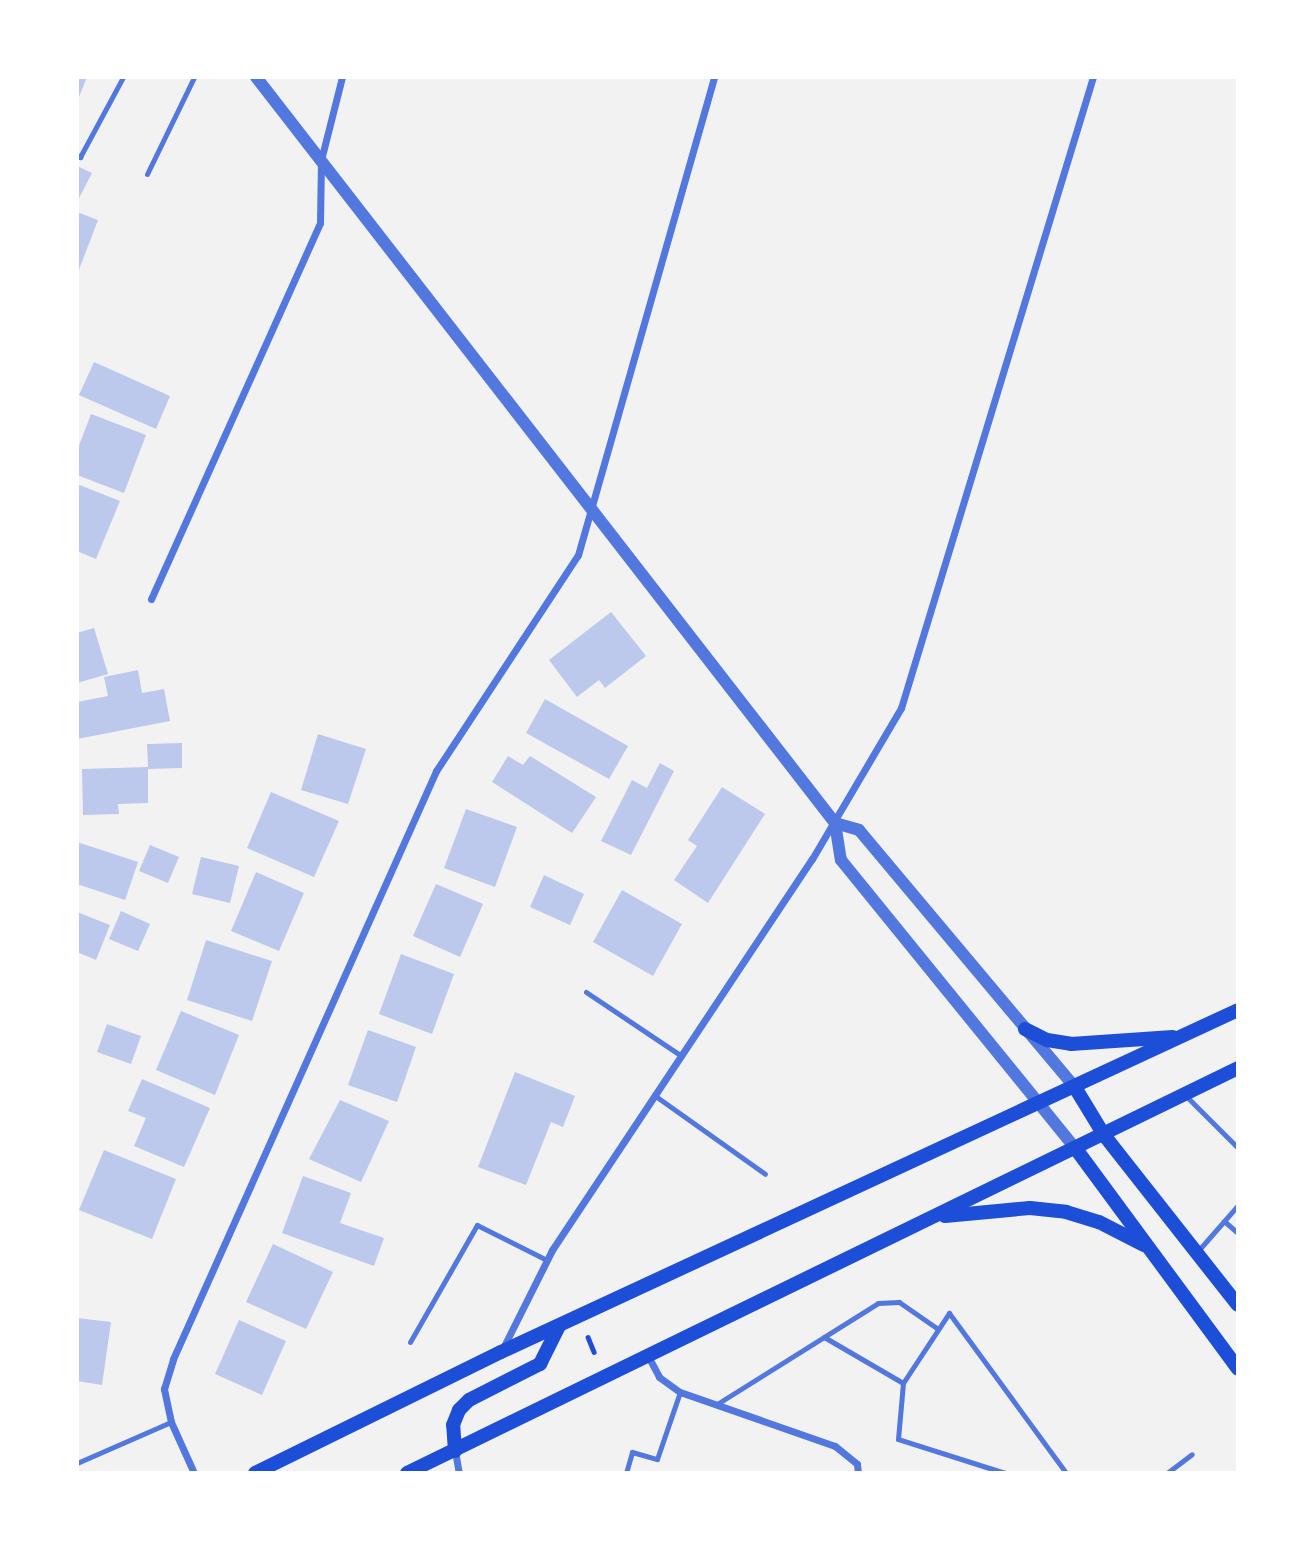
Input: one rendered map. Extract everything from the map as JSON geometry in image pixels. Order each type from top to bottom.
[{"type":"main road","points":[[255,1473],[501,1352],[1040,1103],[1076,1089],[1238,1010]]},
{"type":"main road","points":[[1025,1028],[1047,1040],[1095,1045],[1185,1035]]},
{"type":"main road","points":[[407,1473],[1238,1068]]},
{"type":"main road","points":[[1076,1089],[1104,1135],[1238,1305]]},
{"type":"main road","points":[[1076,1149],[1238,1369]]},
{"type":"main road","points":[[935,1217],[1030,1208],[1066,1212],[1099,1222],[1149,1247]]},
{"type":"main road","points":[[455,1451],[453,1425],[459,1410],[469,1400],[540,1364],[559,1326]]},
{"type":"street","points":[[256,77],[835,823],[841,860],[1076,1149]]},
{"type":"street","points":[[151,599],[320,223],[321,160],[342,77]]},
{"type":"street","points":[[194,1473],[171,1422],[164,1389],[173,1359],[385,879],[436,771],[578,555],[589,503],[714,77]]},
{"type":"street","points":[[501,1352],[547,1260],[835,823],[901,708],[1093,77]]},
{"type":"street","points":[[835,823],[859,830],[1076,1089]]},
{"type":"street","points":[[648,1356],[659,1377],[680,1392],[835,1446],[857,1469]]},
{"type":"street","points":[[455,1451],[459,1473]]},
{"type":"lane","points":[[77,155],[80,156],[123,77]]},
{"type":"lane","points":[[147,174],[194,77]]},
{"type":"lane","points":[[586,992],[680,1055]]},
{"type":"lane","points":[[654,1095],[765,1174]]},
{"type":"lane","points":[[1185,1095],[1238,1148]]},
{"type":"lane","points":[[1196,1252],[1238,1205]]},
{"type":"lane","points":[[1224,1221],[1238,1233]]},
{"type":"lane","points":[[410,1342],[477,1225],[547,1260]]},
{"type":"lane","points":[[717,1404],[878,1303],[899,1302],[939,1329]]},
{"type":"lane","points":[[1005,1473],[898,1439],[903,1383],[949,1312],[1066,1473]]},
{"type":"lane","points":[[824,1337],[903,1383]]},
{"type":"lane","points":[[626,1473],[632,1452],[657,1460],[680,1392]]},
{"type":"lane","points":[[77,1462],[171,1422]]},
{"type":"lane","points":[[1167,1473],[1192,1454]]},
{"type":"path","points":[[587,1336],[594,1352]]},
{"type":"building","points":[[77,77],[87,77],[77,102]]},
{"type":"building","points":[[77,166],[92,173],[77,202]]},
{"type":"building","points":[[77,212],[98,220],[77,275]]},
{"type":"building","points":[[94,362],[170,396],[156,429],[79,395]]},
{"type":"building","points":[[91,414],[146,435],[124,493],[77,475],[77,451]]},
{"type":"building","points":[[77,484],[120,501],[96,559],[77,551]]},
{"type":"building","points":[[611,612],[646,656],[605,688],[599,680],[577,697],[549,660]]},
{"type":"building","points":[[94,628],[108,674],[77,683],[77,633]]},
{"type":"building","points":[[138,670],[142,693],[164,689],[170,721],[77,739],[77,702],[108,696],[104,677]]},
{"type":"building","points":[[545,699],[628,746],[609,779],[526,733]]},
{"type":"building","points":[[318,734],[366,749],[348,804],[301,790]]},
{"type":"building","points":[[182,743],[182,768],[148,769],[148,803],[118,804],[119,814],[83,815],[82,769],[148,767],[147,744]]},
{"type":"building","points":[[508,756],[523,765],[530,756],[596,797],[572,833],[492,782]]},
{"type":"building","points":[[660,763],[674,771],[631,855],[601,841],[632,780],[647,788]]},
{"type":"building","points":[[722,787],[765,814],[708,903],[674,880],[697,846],[688,840]]},
{"type":"building","points":[[271,792],[339,821],[314,877],[247,848]]},
{"type":"building","points":[[466,809],[517,827],[495,887],[444,868]]},
{"type":"building","points":[[77,842],[138,862],[125,900],[77,884]]},
{"type":"building","points":[[150,845],[179,857],[168,883],[139,871]]},
{"type":"building","points":[[201,857],[239,866],[230,903],[192,894]]},
{"type":"building","points":[[256,872],[304,893],[279,951],[231,931]]},
{"type":"building","points":[[544,875],[584,894],[570,925],[530,907]]},
{"type":"building","points":[[436,884],[483,904],[460,957],[413,936]]},
{"type":"building","points":[[622,890],[682,924],[653,976],[593,942]]},
{"type":"building","points":[[121,911],[150,924],[138,951],[109,939]]},
{"type":"building","points":[[77,912],[110,925],[96,960],[77,952]]},
{"type":"building","points":[[206,940],[272,961],[252,1021],[187,1000]]},
{"type":"building","points":[[401,954],[454,974],[432,1034],[379,1014]]},
{"type":"building","points":[[181,1011],[239,1035],[215,1095],[156,1070]]},
{"type":"building","points":[[107,1024],[141,1036],[131,1064],[97,1052]]},
{"type":"building","points":[[368,1030],[416,1047],[397,1102],[348,1085]]},
{"type":"building","points":[[515,1072],[575,1096],[563,1127],[551,1122],[526,1185],[478,1167]]},
{"type":"building","points":[[142,1079],[210,1108],[184,1167],[134,1146],[146,1118],[128,1111]]},
{"type":"building","points":[[340,1100],[389,1121],[361,1182],[309,1159]]},
{"type":"building","points":[[104,1150],[176,1179],[152,1239],[79,1210]]},
{"type":"building","points":[[303,1176],[351,1193],[340,1223],[384,1238],[374,1266],[282,1233]]},
{"type":"building","points":[[273,1244],[333,1272],[306,1329],[246,1302]]},
{"type":"building","points":[[77,1318],[111,1322],[102,1385],[77,1381]]},
{"type":"building","points":[[239,1320],[286,1341],[262,1395],[215,1374]]}]
